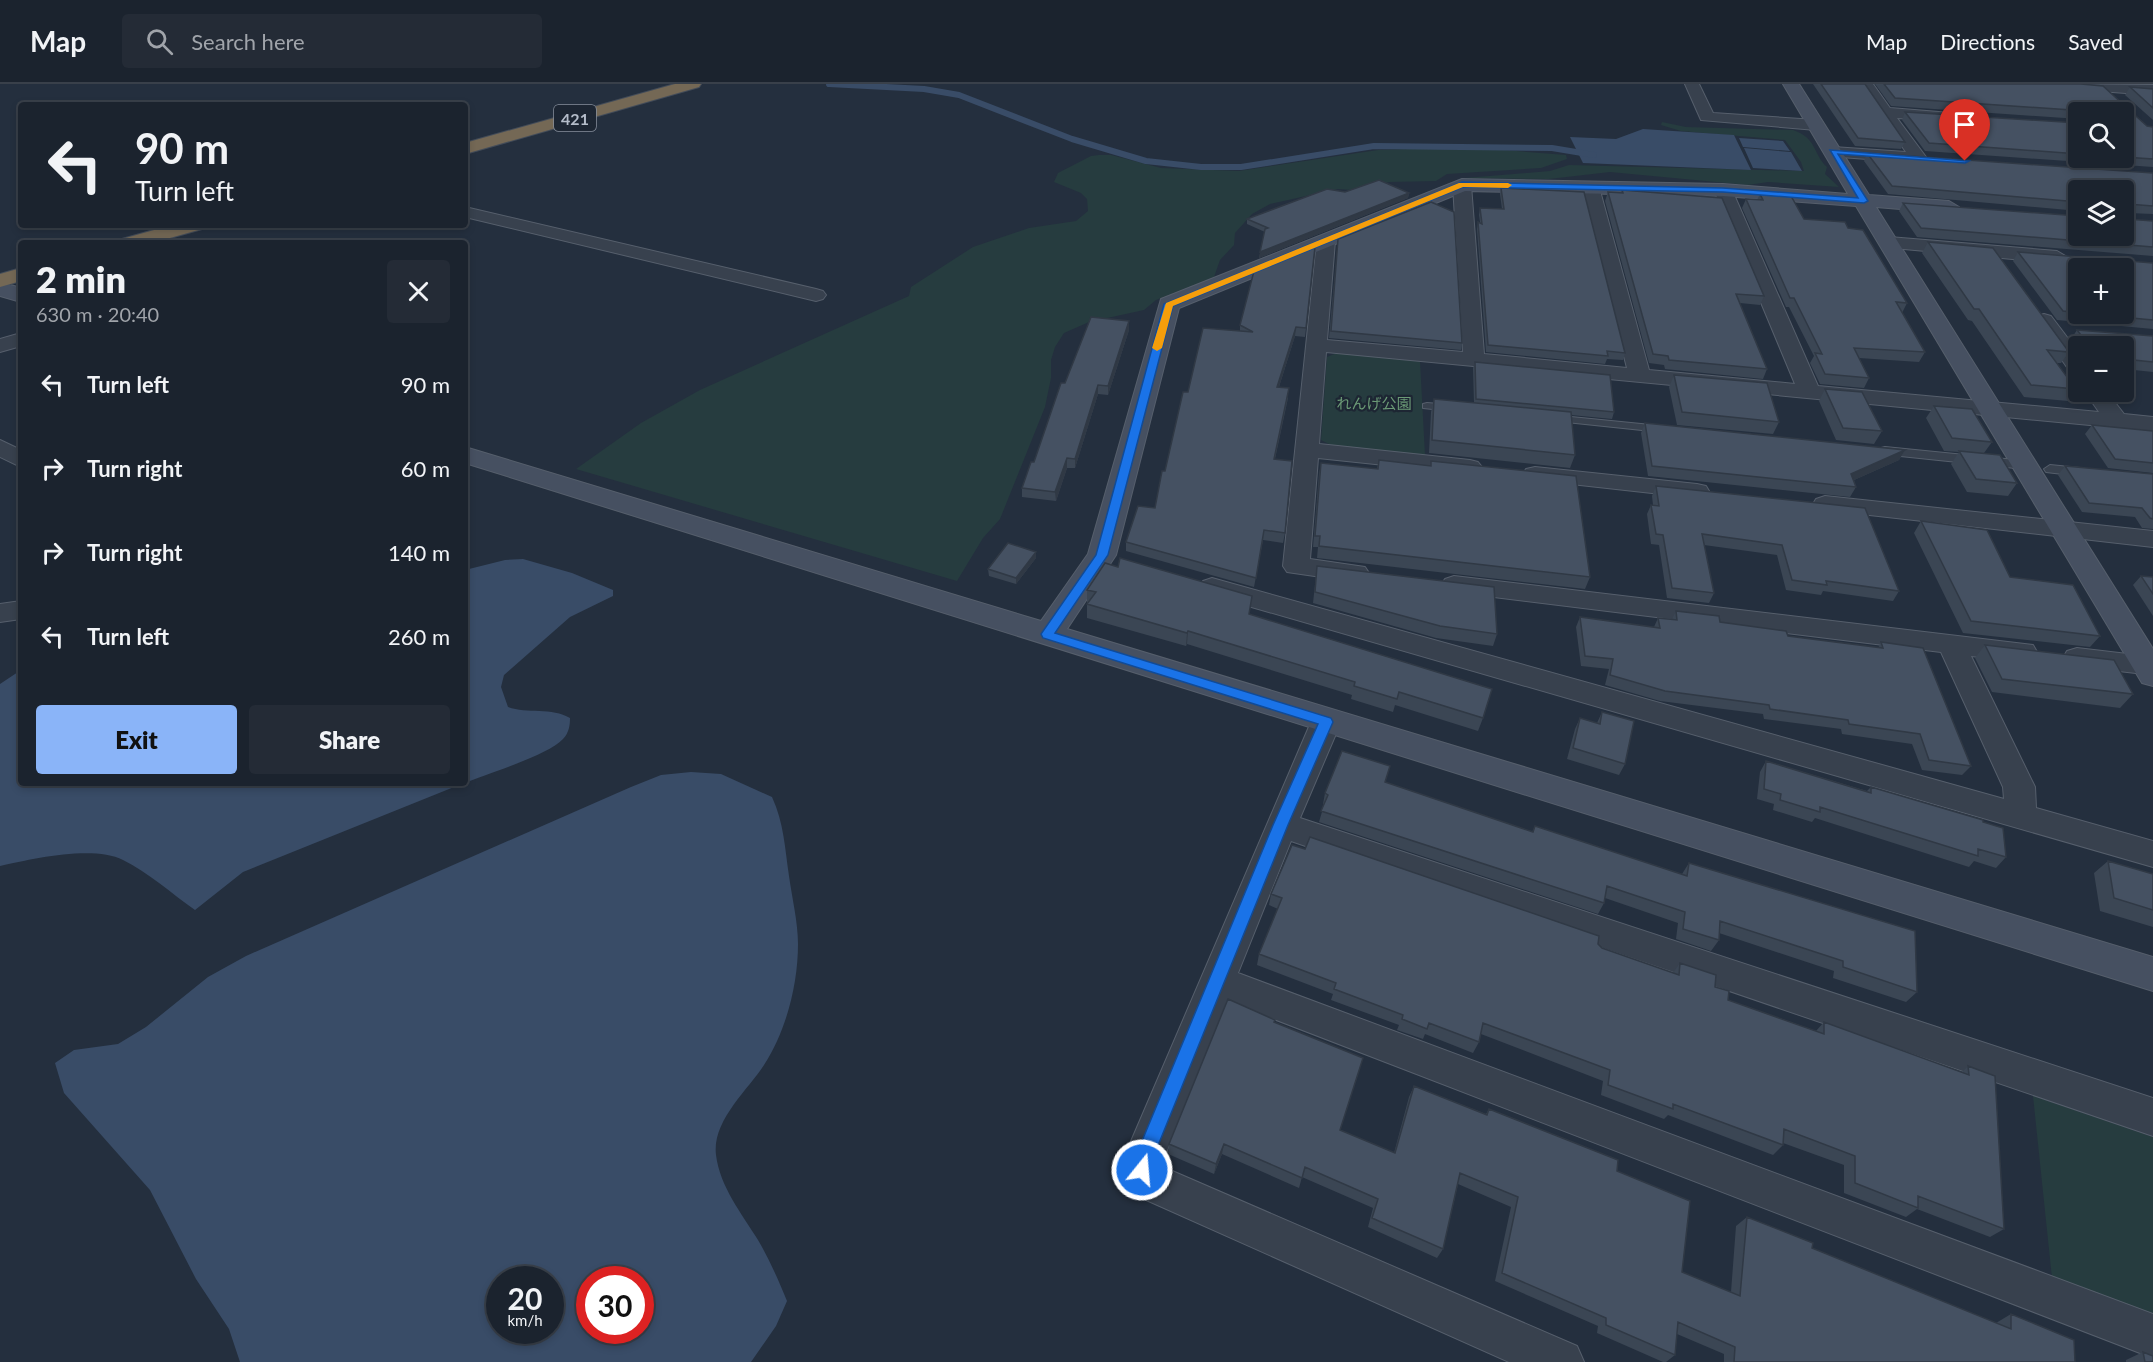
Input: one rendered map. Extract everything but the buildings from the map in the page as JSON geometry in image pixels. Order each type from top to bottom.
[{"type":"highway","name":"421","points":[[468,148],[689,85]]},
{"type":"highway","points":[[140,240],[184,228]]},
{"type":"highway","points":[[0,281],[18,275]]},
{"type":"street","points":[[1692,84],[1707,117],[1816,125]]},
{"type":"street","points":[[1791,84],[2066,530],[2150,671]]},
{"type":"street","points":[[1833,152],[1924,158],[1885,112],[1865,84]]},
{"type":"street","points":[[2058,84],[2153,90]]},
{"type":"street","points":[[2104,87],[2120,101]]},
{"type":"street","points":[[1885,112],[1965,117]]},
{"type":"street","points":[[1047,634],[1113,559],[1169,304],[1462,185],[1723,190],[1966,208]]},
{"type":"street","points":[[1462,185],[1474,360]]},
{"type":"street","points":[[1590,187],[1640,375]]},
{"type":"street","points":[[1723,190],[1809,391]]},
{"type":"street","points":[[468,213],[816,295]]},
{"type":"street","points":[[1290,609],[1326,241]]},
{"type":"street","points":[[1889,243],[2074,258]]},
{"type":"street","points":[[1994,252],[2008,271]]},
{"type":"street","points":[[0,289],[18,294]]},
{"type":"street","points":[[2036,309],[2068,353]]},
{"type":"street","points":[[2050,328],[2073,330]]},
{"type":"street","points":[[0,346],[18,340]]},
{"type":"street","points":[[1316,345],[2153,424]]},
{"type":"street","points":[[2103,402],[2117,421]]},
{"type":"street","points":[[0,447],[18,458]]},
{"type":"street","points":[[1306,450],[1725,494]]},
{"type":"street","points":[[468,456],[1326,722],[2153,974]]},
{"type":"street","points":[[1807,502],[2153,539]]},
{"type":"street","points":[[1296,566],[1379,576]]},
{"type":"street","points":[[1190,580],[2153,854]]},
{"type":"street","points":[[1426,582],[2049,655],[2150,671]]},
{"type":"street","points":[[0,613],[18,610]]},
{"type":"street","points":[[1951,643],[2019,788],[2021,816]]},
{"type":"street","points":[[1326,722],[1281,825],[1146,1153],[1142,1170],[1149,1181],[1561,1362]]},
{"type":"street","points":[[1281,825],[2153,1117]]},
{"type":"street","points":[[1217,981],[2153,1336]]},
{"type":"lane","points":[[1427,406],[1462,409]]},
{"type":"lane","points":[[1533,416],[1673,430]]},
{"type":"lane","points":[[1873,450],[2025,465]]},
{"type":"lane","points":[[2050,469],[2096,474]]},
{"type":"green space","points":[[1662,122],[1686,127],[1793,130],[1811,142],[1827,167],[1825,174],[1839,187],[1768,182],[1748,185],[1610,172],[1549,179],[1465,178],[1550,171],[1569,165],[1804,171],[1801,162],[1785,140],[1681,131],[1661,125]]},
{"type":"green space","points":[[1466,147],[1566,155],[1567,159],[1541,168],[1447,174],[1436,181],[1390,182],[1353,190],[1338,189],[1270,204],[1252,214],[1235,233],[1234,245],[1220,260],[1214,277],[1156,300],[1144,310],[1089,322],[1064,333],[1055,347],[1051,360],[1051,378],[1045,407],[1000,519],[983,538],[957,581],[576,469],[641,423],[700,390],[909,296],[911,287],[973,247],[1029,228],[1076,221],[1088,211],[1087,199],[1081,193],[1054,182],[1058,173],[1091,156],[1111,155],[1161,168],[1239,171],[1378,150]]},
{"type":"green space","name":"れんげ公園","points":[[1337,353],[1420,361],[1425,455],[1333,446],[1321,440],[1327,357]]},
{"type":"green space","points":[[2033,1096],[2153,1137],[2153,1316],[2052,1278]]},
{"type":"water","points":[[1643,129],[1734,135],[1751,170],[1583,163],[1570,137],[1616,139]]},
{"type":"water","points":[[1739,138],[1783,141],[1790,151],[1743,147]]},
{"type":"water","points":[[1744,148],[1791,152],[1802,171],[1753,168]]},
{"type":"water","points":[[523,559],[572,573],[613,590],[613,596],[570,617],[504,675],[501,687],[508,707],[555,713],[570,718],[569,729],[565,737],[544,752],[468,782],[468,569],[505,560]]},
{"type":"water","points":[[18,672],[18,786],[457,786],[243,872],[195,910],[142,871],[123,860],[110,856],[79,853],[0,866],[0,684]]},
{"type":"water","points":[[691,772],[721,774],[772,797],[782,826],[798,936],[793,991],[779,1038],[772,1052],[725,1118],[716,1142],[718,1167],[722,1178],[762,1247],[787,1301],[776,1326],[751,1362],[240,1362],[229,1329],[196,1279],[150,1190],[64,1093],[55,1063],[74,1050],[118,1044],[146,1027],[208,977],[246,956],[661,775]]},
{"type":"waterway","points":[[829,84],[924,89],[959,95],[1072,139],[1146,161],[1201,167],[1241,167],[1374,146],[1552,148],[1594,155]]},
{"type":"slow traffic","points":[[1157,348],[1169,304],[1462,185],[1508,185]]},
{"type":"route","points":[[1142,1170],[1146,1153],[1281,825],[1326,722],[1047,634],[1102,555],[1169,304],[1462,185],[1723,190],[1864,201],[1833,152],[1965,161]]}]
